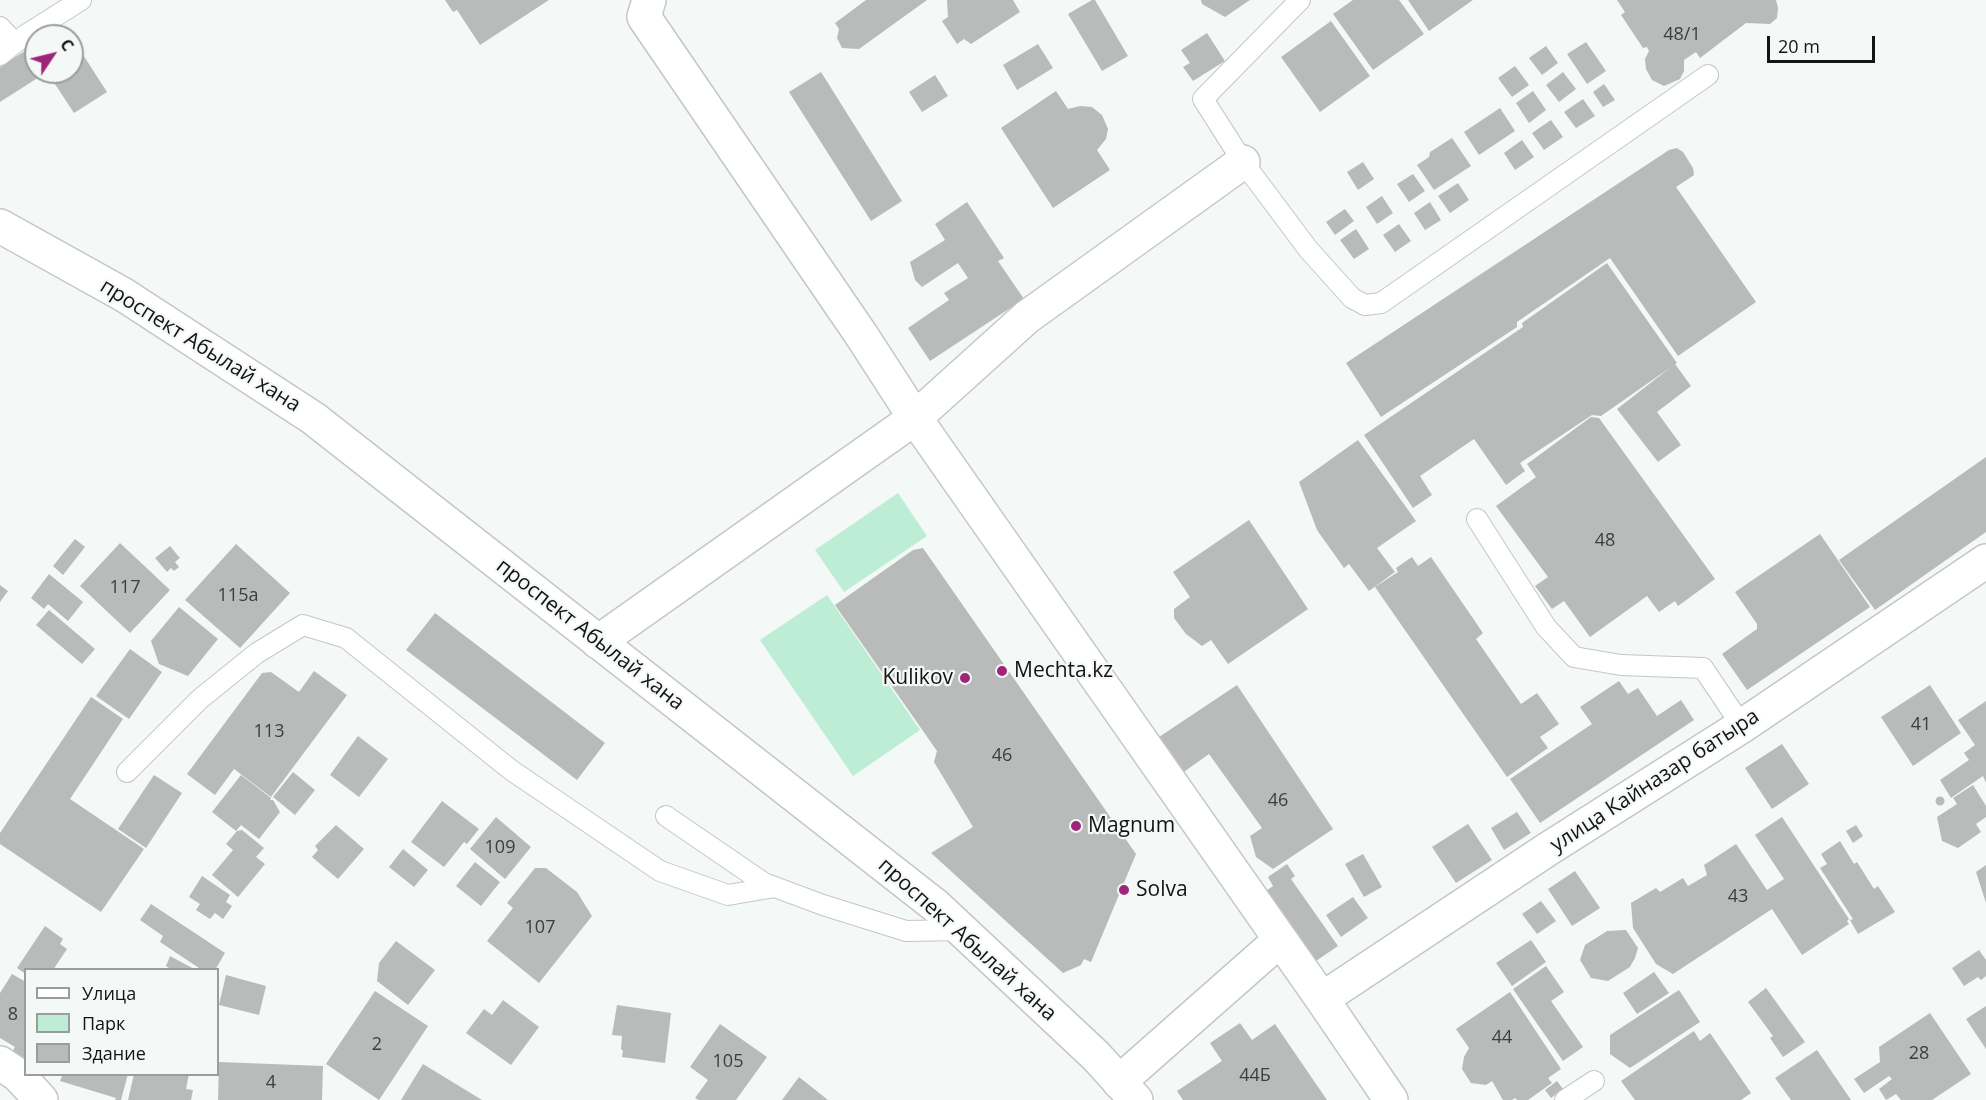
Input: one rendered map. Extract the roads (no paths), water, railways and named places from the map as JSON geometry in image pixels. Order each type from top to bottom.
[{"type":"street","points":[[649,0],[644,16],[862,336],[915,418],[1322,999],[1390,1100]]},
{"type":"street","points":[[598,642],[915,418],[1027,317],[1243,162]]},
{"type":"street","name":"проспект Абылай хана","points":[[0,226],[124,295],[313,418],[936,906],[1096,1056],[1128,1091]]},
{"type":"street","name":"улица Кайназар батыра","points":[[1322,999],[1548,849],[1742,726],[1986,561]]},
{"type":"street","points":[[1128,1091],[1280,940]]},
{"type":"street","points":[[0,1064],[18,1076],[41,1100]]},
{"type":"lane","points":[[0,27],[7,49],[81,0]]},
{"type":"lane","points":[[1300,0],[1203,99],[1243,162],[1308,249],[1352,298],[1365,305],[1381,303],[1708,75]]},
{"type":"lane","points":[[1477,519],[1546,627],[1574,657],[1621,665],[1703,669],[1742,726]]},
{"type":"lane","points":[[127,772],[200,699],[257,653],[303,625],[346,638],[511,771],[660,871],[728,895],[775,887]]},
{"type":"lane","points":[[666,816],[764,883],[822,905],[906,931],[961,930]]},
{"type":"lane","points":[[1565,1100],[1594,1081]]},
{"type":"place","name":"Mechta.kz","points":[[1002,671]]},
{"type":"place","name":"Kulikov","points":[[965,678]]},
{"type":"place","name":"Magnum","points":[[1076,826]]},
{"type":"place","name":"Solva","points":[[1124,890]]}]
